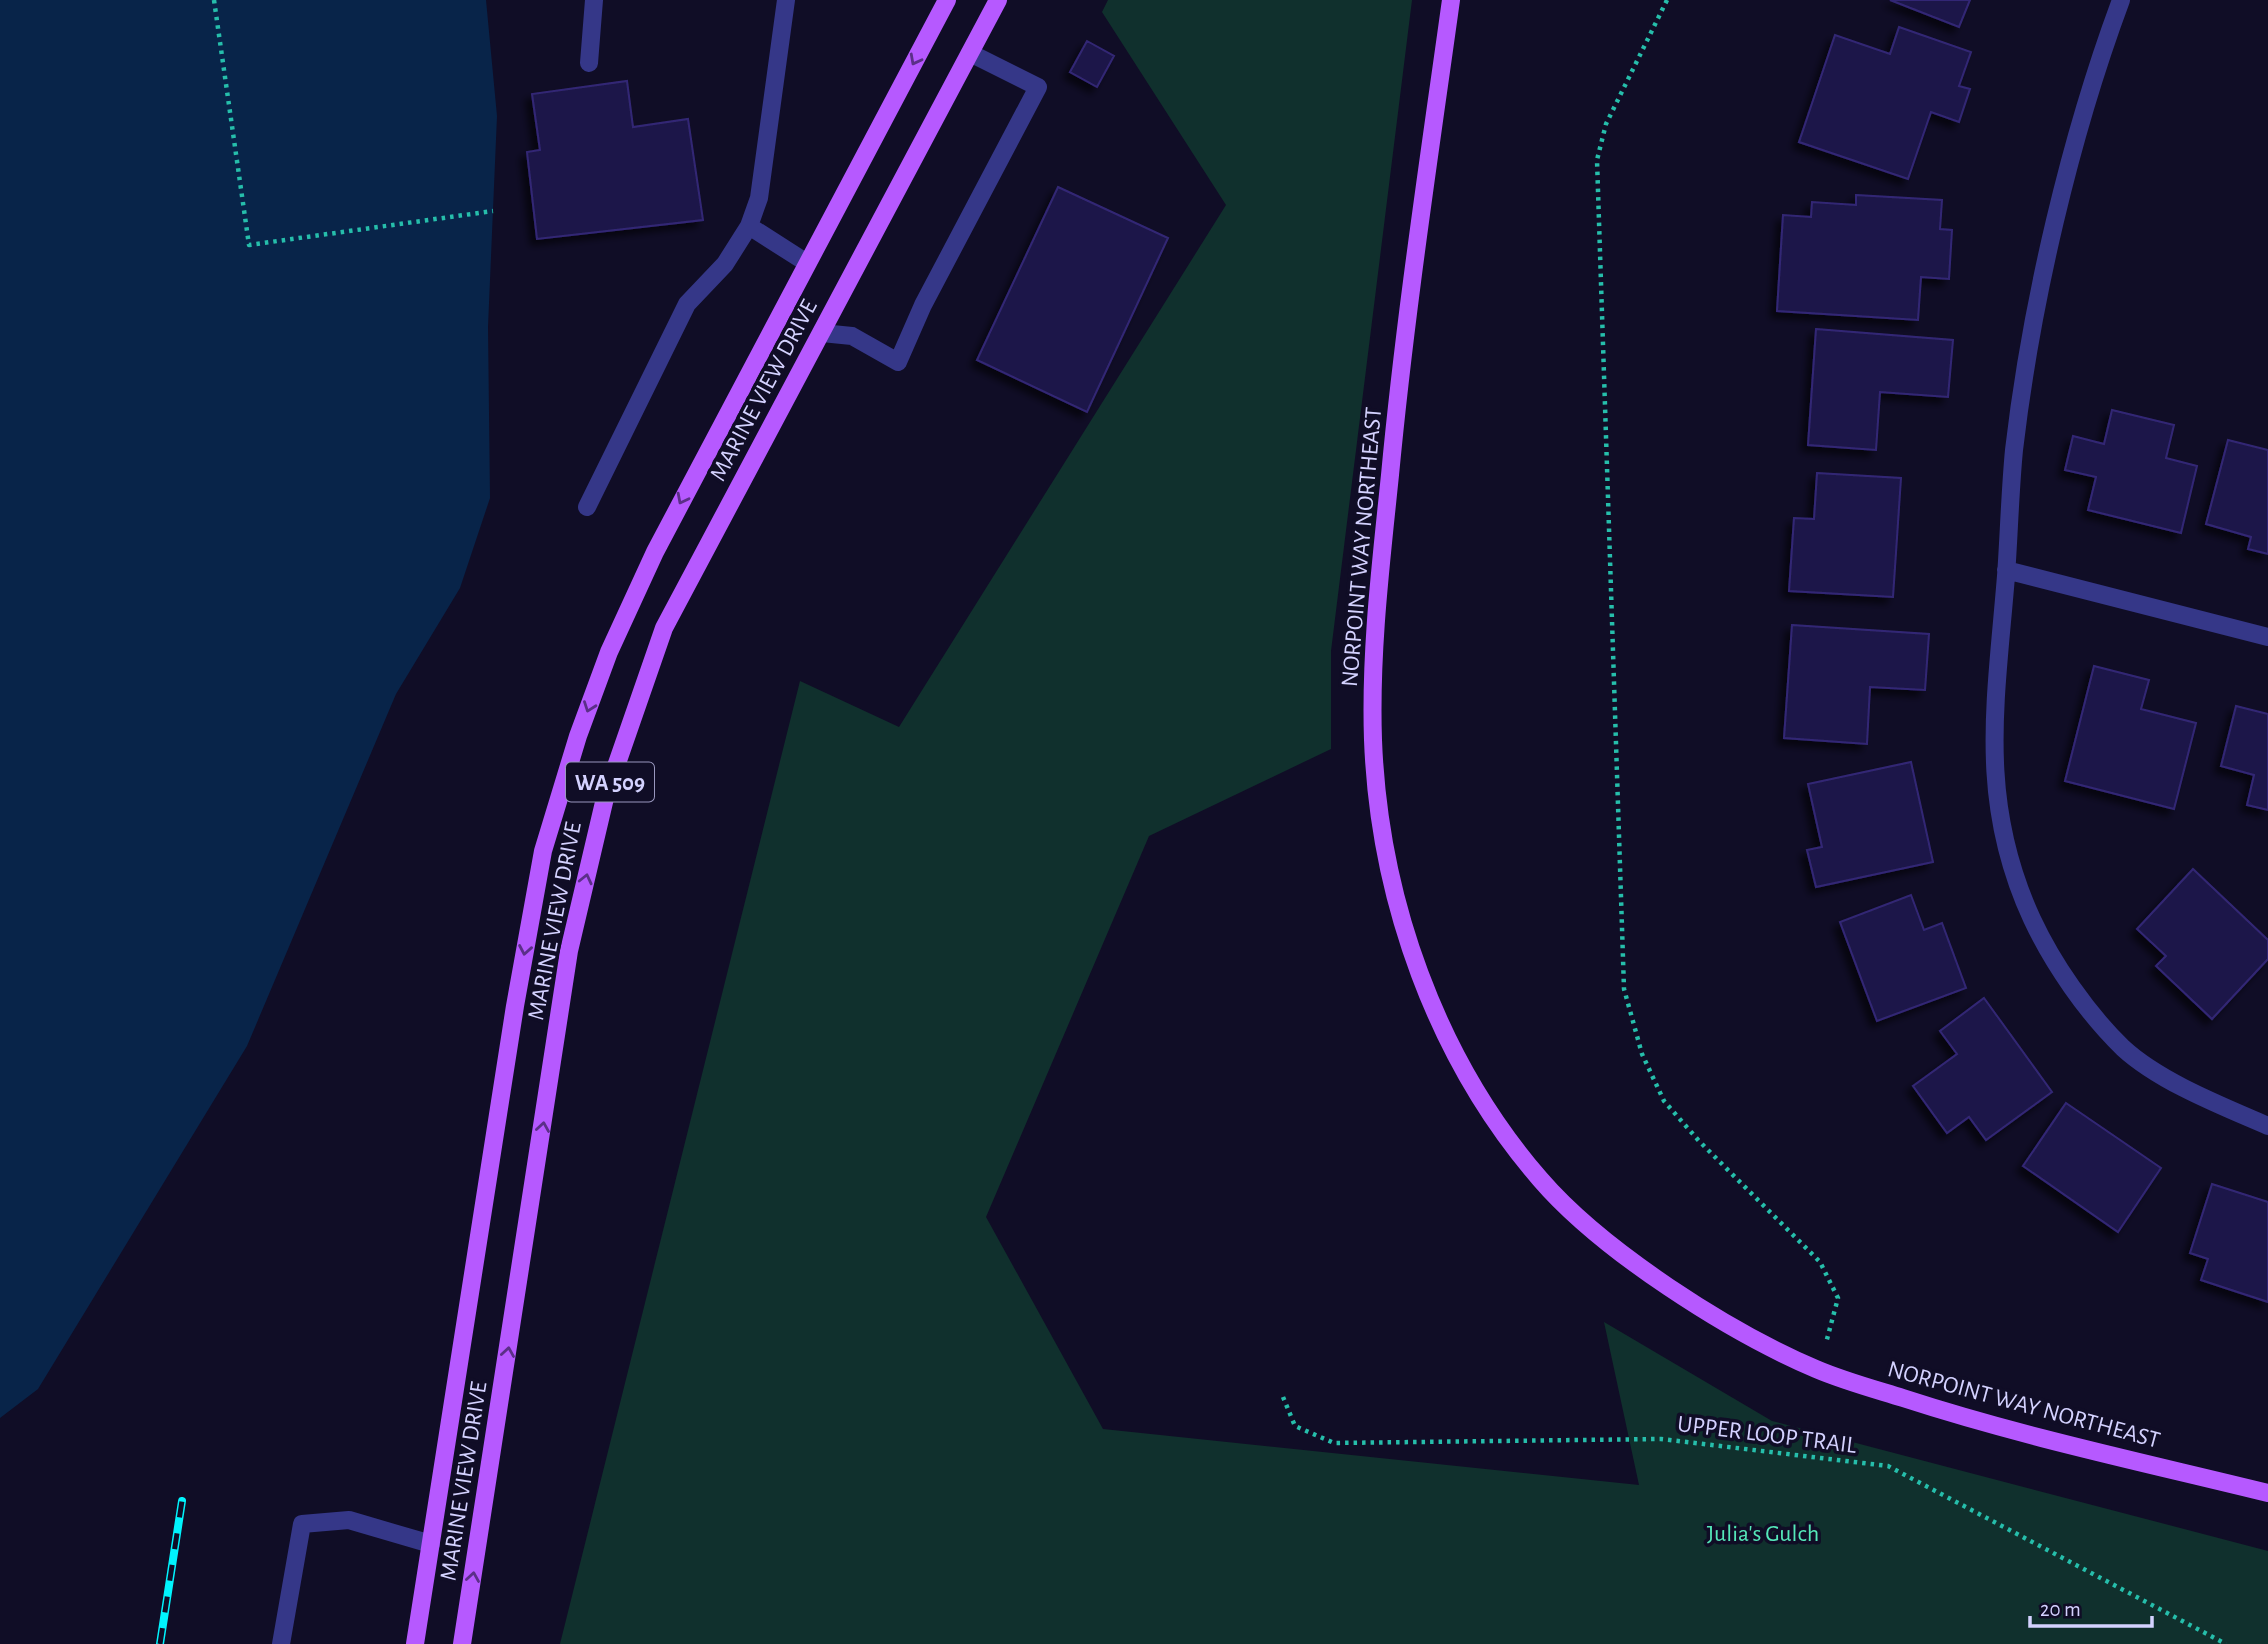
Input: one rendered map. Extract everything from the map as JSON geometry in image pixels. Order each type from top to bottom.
[{"type":"main road","name":"MARINE VIEW DRIVE","points":[[415,1644],[493,1141],[543,851],[578,736],[609,652],[655,552],[947,0]]},
{"type":"main road","name":"MARINE VIEW DRIVE","points":[[463,1644],[569,951],[605,798],[664,628],[998,0]]},
{"type":"main road","name":"NORPOINT WAY NORTHEAST","points":[[1451,0],[1401,357],[1373,652],[1373,744],[1383,841],[1406,935],[1442,1027],[1489,1113],[1542,1182],[1610,1244],[1683,1295],[1775,1350],[1819,1371],[1977,1422],[2268,1493]]},
{"type":"street","points":[[589,63],[594,0]]},
{"type":"street","points":[[587,507],[687,304],[725,264],[749,226],[758,198],[786,0]]},
{"type":"street","points":[[2121,0],[2070,159],[2038,312],[2014,450],[1994,727],[1994,790],[2005,852],[2032,921],[2077,995],[2124,1049],[2190,1091],[2268,1126]]},
{"type":"street","points":[[821,333],[852,336],[898,362],[923,305],[1038,87],[970,53]]},
{"type":"street","points":[[749,226],[807,263]]},
{"type":"street","points":[[2006,569],[2268,637]]},
{"type":"street","points":[[281,1644],[302,1524],[349,1520],[431,1545]]},
{"type":"path","points":[[214,0],[248,245],[493,211]]},
{"type":"path","points":[[1667,0],[1606,124],[1597,160],[1624,989],[1642,1054],[1664,1101],[1699,1142],[1820,1262],[1838,1298],[1819,1371]]},
{"type":"path","name":"UPPER LOOP TRAIL","points":[[1283,1397],[1295,1426],[1334,1443],[1661,1439],[1888,1466],[2226,1644]]},
{"type":"green space","name":"Julia's Gulch","points":[[1108,0],[1412,0],[1331,651],[1331,749],[1149,836],[986,1217],[1103,1429],[1639,1485],[1604,1322],[1772,1421],[2268,1551],[2268,1644],[560,1644],[800,681],[899,727],[1226,205],[1102,12]]},
{"type":"water","points":[[0,0],[486,0],[497,116],[488,327],[490,498],[460,588],[396,694],[247,1046],[38,1389],[0,1418]]},
{"type":"building","points":[[1890,0],[1970,0],[1959,27]]},
{"type":"building","points":[[1899,27],[1971,52],[1959,86],[1970,89],[1959,122],[1931,112],[1908,179],[1799,142],[1835,35],[1890,54]]},
{"type":"building","points":[[1087,41],[1114,56],[1097,87],[1070,72]]},
{"type":"building","points":[[627,81],[633,127],[688,119],[703,220],[537,239],[527,152],[540,150],[532,94]]},
{"type":"building","points":[[1058,187],[1168,238],[1087,412],[977,360]]},
{"type":"building","points":[[1856,195],[1942,200],[1940,229],[1952,230],[1949,279],[1921,277],[1918,320],[1777,311],[1783,215],[1811,217],[1812,202],[1856,205]]},
{"type":"building","points":[[1816,329],[1953,340],[1948,397],[1880,392],[1876,450],[1808,445]]},
{"type":"building","points":[[2112,410],[2174,425],[2166,458],[2197,466],[2181,533],[2088,510],[2096,477],[2065,470],[2073,436],[2104,444]]},
{"type":"building","points":[[2228,440],[2268,450],[2268,554],[2248,549],[2251,537],[2206,524]]},
{"type":"building","points":[[1817,473],[1901,478],[1893,597],[1789,591],[1794,518],[1814,519]]},
{"type":"building","points":[[1792,625],[1929,634],[1925,690],[1870,687],[1867,744],[1784,738]]},
{"type":"building","points":[[2094,666],[2149,680],[2141,709],[2196,723],[2174,809],[2065,781]]},
{"type":"building","points":[[2236,706],[2268,714],[2268,810],[2247,805],[2254,775],[2221,766]]},
{"type":"building","points":[[1911,762],[1933,862],[1816,887],[1807,850],[1822,847],[1808,784]]},
{"type":"building","points":[[2193,869],[2268,940],[2268,959],[2212,1019],[2156,966],[2166,956],[2137,929]]},
{"type":"building","points":[[1911,895],[1924,930],[1942,923],[1966,988],[1877,1021],[1840,922]]},
{"type":"building","points":[[1984,998],[2052,1092],[1986,1140],[1969,1117],[1947,1133],[1913,1086],[1957,1054],[1940,1031]]},
{"type":"building","points":[[2066,1103],[2161,1168],[2118,1232],[2023,1166]]},
{"type":"building","points":[[2212,1184],[2268,1202],[2268,1302],[2201,1280],[2208,1259],[2190,1253]]},
{"type":"railway","points":[[160,1644],[182,1501]]}]
